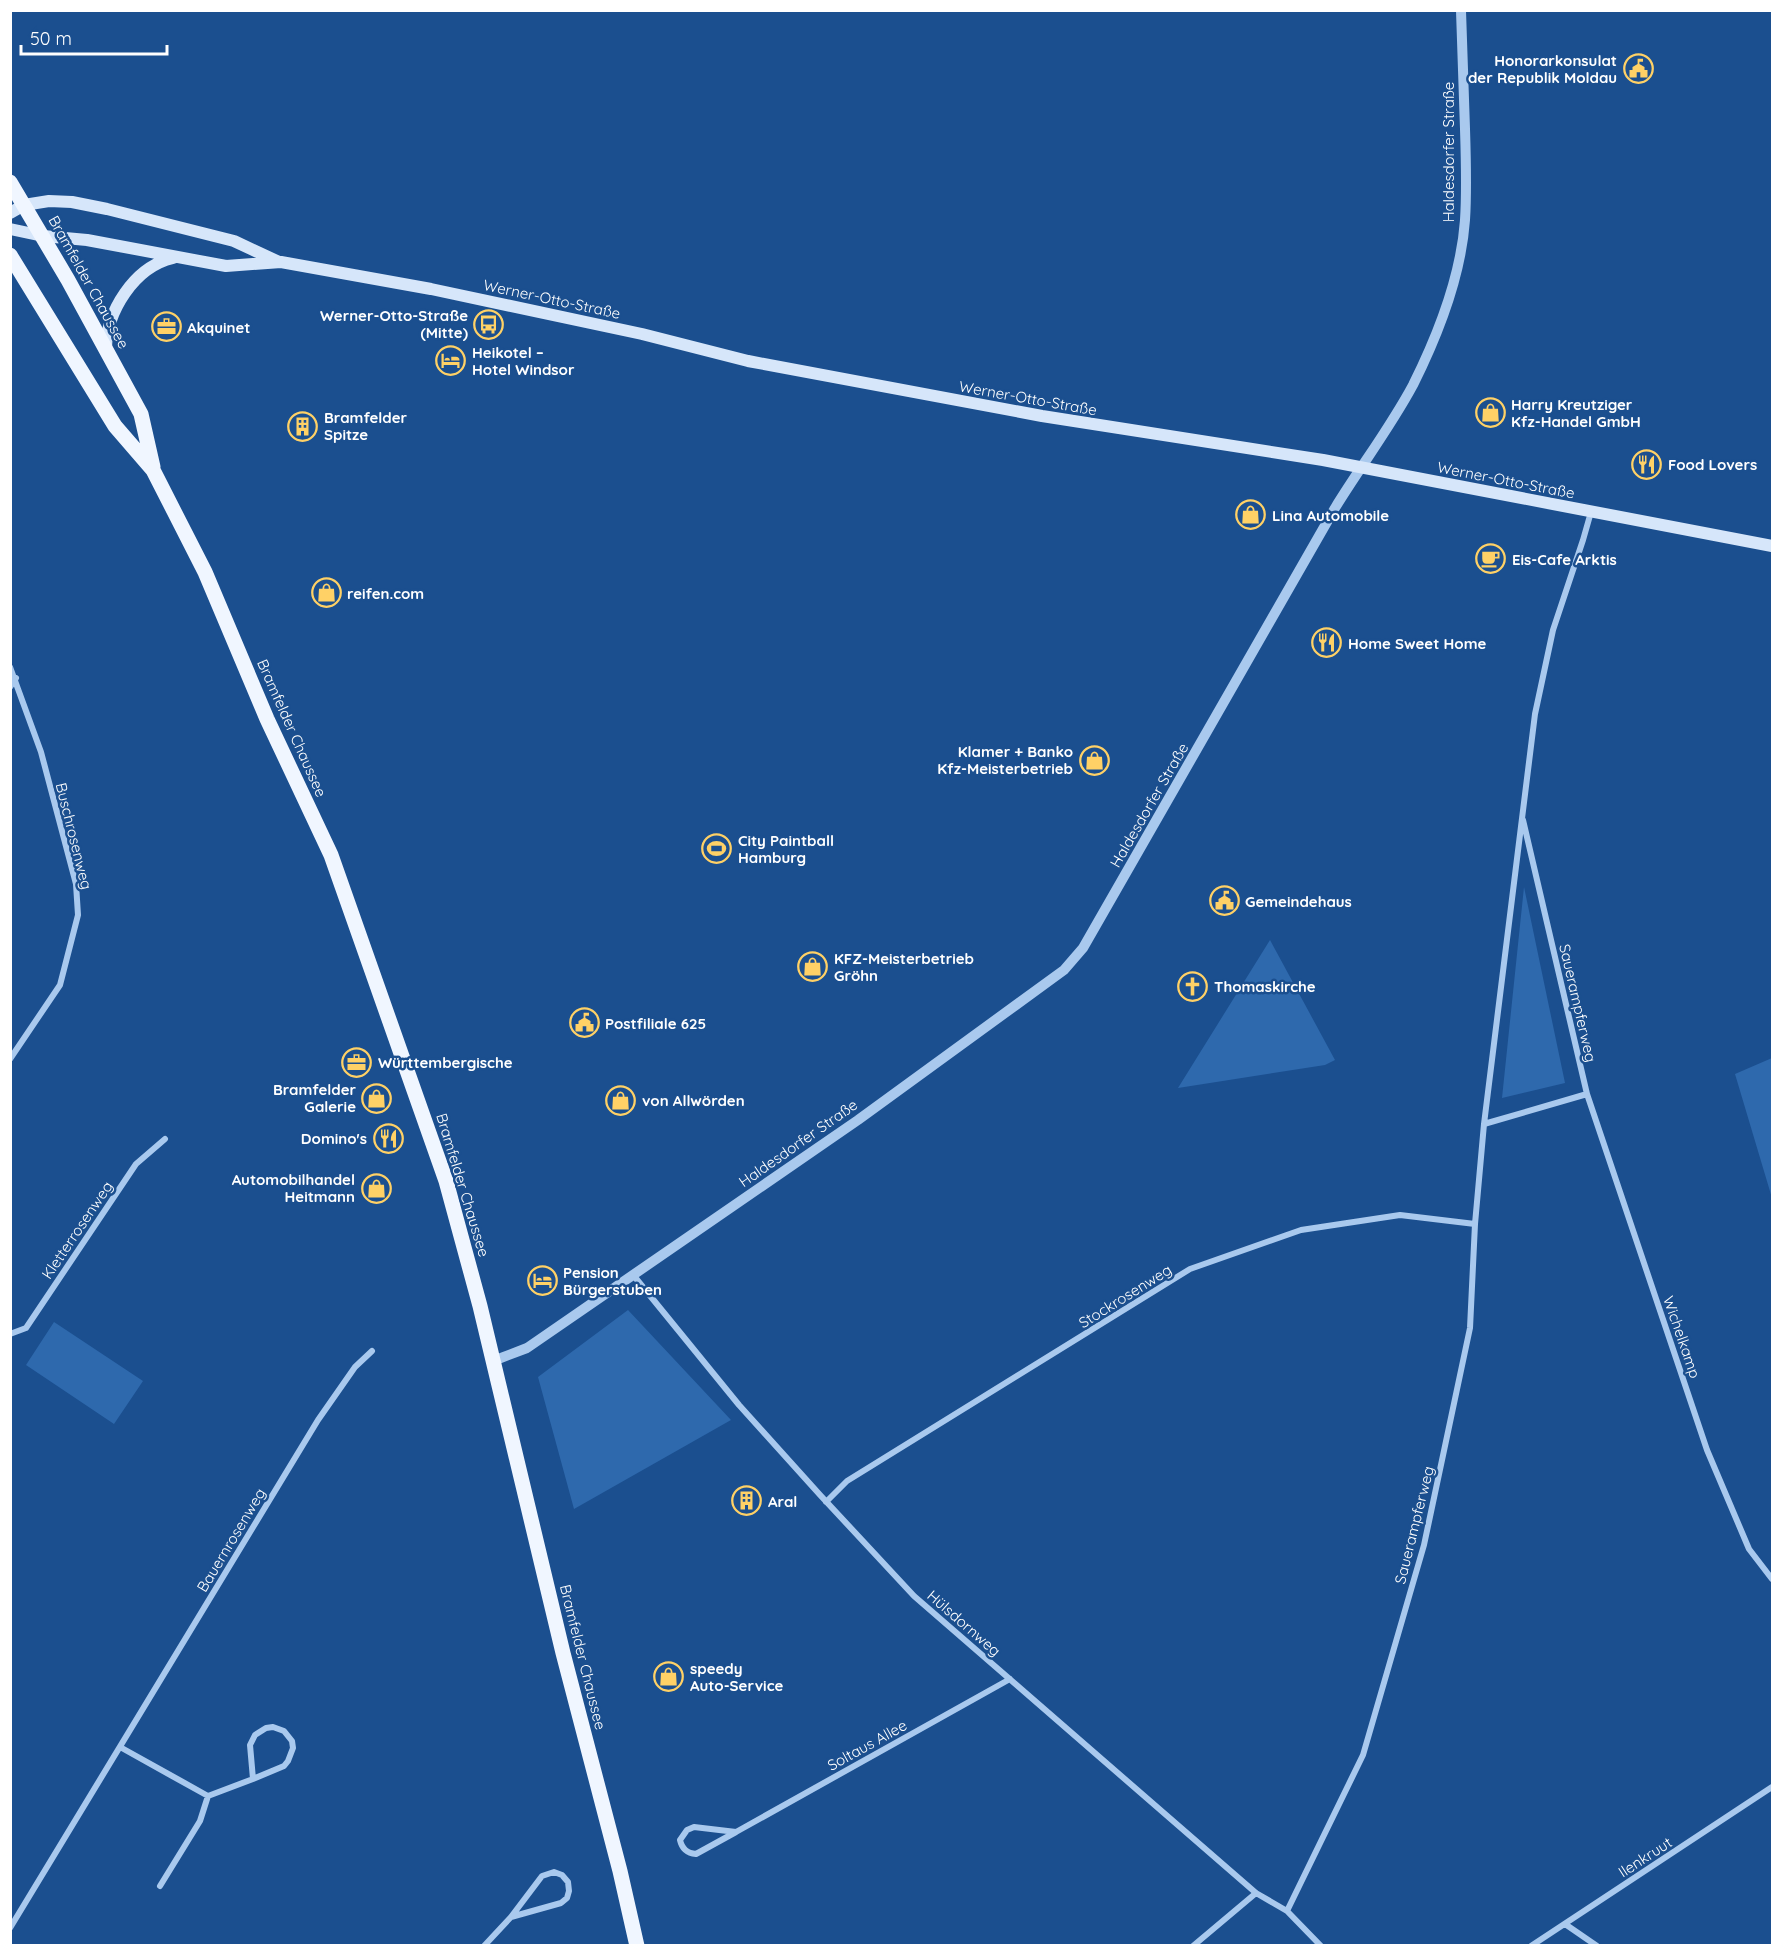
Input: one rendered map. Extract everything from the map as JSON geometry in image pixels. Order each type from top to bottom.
[{"type":"main road","name":"Bramfelder Chaussee","points":[[10,182],[43,236],[141,414],[153,470]]},
{"type":"main road","name":"Werner-Otto-Straße","points":[[10,213],[24,205],[49,201],[107,209],[234,241],[280,262],[480,298],[642,334],[747,361],[1042,416],[1360,467],[1773,546]]},
{"type":"main road","name":"Werner-Otto-Straße","points":[[10,229],[43,236],[87,240],[226,266],[280,262]]},
{"type":"main road","name":"Bramfelder Chaussee","points":[[10,255],[115,426],[153,470],[206,572],[267,720],[331,855],[446,1180],[493,1360],[563,1653],[620,1871],[637,1946]]},
{"type":"main road","points":[[106,350],[110,322],[135,281],[153,266],[175,258]]},
{"type":"street","name":"Haldesdorfer Straße","points":[[493,1360],[527,1348],[858,1120],[1064,970],[1083,948],[1360,467],[1398,413],[1414,382],[1446,303],[1462,246],[1467,179],[1461,10]]},
{"type":"street","name":"Sauerampferweg","points":[[1287,1911],[1363,1755],[1424,1545],[1470,1328],[1475,1224],[1484,1124],[1535,714],[1553,630],[1591,511]]},
{"type":"street","name":"Buschrosenweg","points":[[10,667],[16,678],[41,752],[76,884],[78,915],[60,985],[10,1059]]},
{"type":"street","points":[[10,687],[16,678]]},
{"type":"street","name":"Sauerampferweg","points":[[1522,814],[1587,1094]]},
{"type":"street","points":[[1484,1124],[1587,1094]]},
{"type":"street","name":"Wichelkamp","points":[[1587,1094],[1707,1450],[1749,1549],[1773,1579]]},
{"type":"street","name":"Kletterrosenweg","points":[[10,1334],[26,1328],[136,1164],[165,1139]]},
{"type":"street","name":"Stockrosenweg","points":[[826,1502],[847,1481],[1190,1269],[1301,1230],[1400,1215],[1475,1224]]},
{"type":"street","name":"Hülsdornweg","points":[[634,1276],[740,1405],[914,1596],[1256,1893],[1287,1911],[1321,1946]]},
{"type":"street","name":"Bauernrosenweg","points":[[10,1928],[318,1420],[355,1367],[372,1352]]},
{"type":"street","name":"Soltaus Allee","points":[[736,1833],[694,1827],[687,1830],[680,1840],[685,1850],[690,1854],[696,1854],[736,1833],[1010,1678]]},
{"type":"street","points":[[120,1747],[208,1796],[253,1779],[279,1768],[288,1761],[293,1748],[292,1741],[284,1731],[273,1727],[266,1728],[255,1735],[250,1745],[253,1779]]},
{"type":"street","name":"Ilenkruut","points":[[1531,1946],[1773,1787]]},
{"type":"street","points":[[160,1886],[200,1821],[208,1796]]},
{"type":"street","points":[[484,1946],[511,1917],[542,1876],[554,1872],[566,1878],[569,1885],[568,1894],[561,1903],[511,1917]]},
{"type":"street","points":[[1193,1946],[1256,1893]]},
{"type":"street","points":[[1565,1924],[1597,1946]]},
{"type":"shaded area","points":[[1524,887],[1565,1083],[1502,1098]]},
{"type":"shaded area","points":[[1270,940],[1335,1060],[1325,1065],[1178,1088]]},
{"type":"shaded area","points":[[1772,1058],[1772,1198],[1735,1074]]},
{"type":"shaded area","points":[[628,1310],[731,1420],[574,1509],[538,1377]]},
{"type":"shaded area","points":[[54,1322],[143,1381],[114,1424],[26,1365]]},
{"type":"place","name":"Honorarkonsulat der Republik Moldau","points":[[1638,69]]},
{"type":"place","name":"Werner-Otto-Straße (Mitte)","points":[[489,324]]},
{"type":"place","name":"Akquinet","points":[[166,327]]},
{"type":"place","name":"Heikotel – Hotel Windsor","points":[[451,361]]},
{"type":"place","name":"Harry Kreutziger Kfz-Handel GmbH","points":[[1490,413]]},
{"type":"place","name":"Bramfelder Spitze","points":[[303,426]]},
{"type":"place","name":"Food Lovers","points":[[1647,464]]},
{"type":"place","name":"Lina Automobile","points":[[1251,515]]},
{"type":"place","name":"Eis-Cafe Arktis","points":[[1491,559]]},
{"type":"place","name":"reifen.com","points":[[326,593]]},
{"type":"place","name":"Home Sweet Home","points":[[1327,643]]},
{"type":"place","name":"Klamer + Banko Kfz-Meisterbetrieb","points":[[1094,760]]},
{"type":"place","name":"City Paintball Hamburg","points":[[717,849]]},
{"type":"place","name":"Gemeindehaus","points":[[1224,901]]},
{"type":"place","name":"KFZ-Meisterbetrieb Gröhn","points":[[813,967]]},
{"type":"place","name":"Thomaskirche","points":[[1193,986]]},
{"type":"place","name":"Postfiliale 625","points":[[584,1023]]},
{"type":"place","name":"Württembergische","points":[[357,1062]]},
{"type":"place","name":"Bramfelder Galerie","points":[[377,1098]]},
{"type":"place","name":"von Allwörden","points":[[621,1100]]},
{"type":"place","name":"Domino's","points":[[388,1138]]},
{"type":"place","name":"Automobilhandel Heitmann","points":[[376,1188]]},
{"type":"place","name":"Pension Bürgerstuben","points":[[542,1281]]},
{"type":"place","name":"Aral","points":[[747,1501]]},
{"type":"place","name":"speedy Auto-Service","points":[[669,1677]]}]
